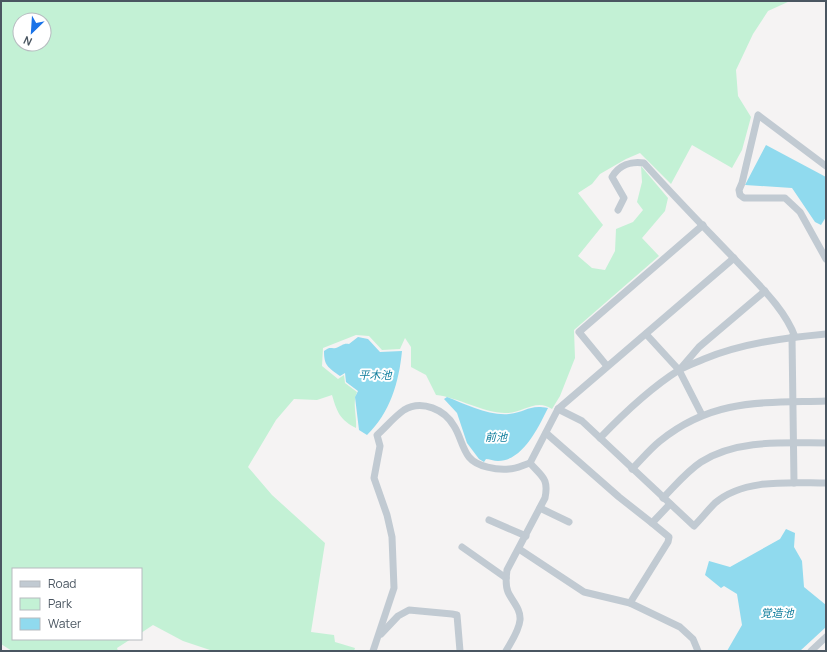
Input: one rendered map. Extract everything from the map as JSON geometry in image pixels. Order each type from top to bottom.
[{"type":"street","points":[[826,166],[758,115],[739,190],[740,195],[744,198],[785,198],[800,212],[826,259]]},
{"type":"street","points":[[618,210],[624,198],[612,177],[616,171],[632,161],[644,163],[668,191],[703,225],[764,291],[792,328],[794,483]]},
{"type":"street","points":[[607,366],[579,332],[703,225]]},
{"type":"street","points":[[373,651],[394,588],[392,537],[387,515],[374,478],[380,446],[377,435],[405,410],[416,406],[433,407],[441,410],[450,419],[469,457],[475,462],[502,469],[511,469],[530,464],[558,409],[734,258]]},
{"type":"street","points":[[600,438],[632,406],[679,370],[699,347],[764,291]]},
{"type":"street","points":[[646,334],[679,370],[702,415]]},
{"type":"street","points":[[679,370],[726,350],[749,344],[793,337],[826,334]]},
{"type":"street","points":[[632,469],[659,441],[682,425],[702,415],[727,407],[750,403],[826,401]]},
{"type":"street","points":[[558,409],[582,421],[694,526],[716,502],[744,488],[759,485],[826,483]]},
{"type":"street","points":[[546,433],[619,497],[669,537],[668,542],[630,603]]},
{"type":"street","points":[[663,498],[686,474],[700,463],[720,451],[743,445],[826,443]]},
{"type":"street","points":[[506,651],[519,626],[520,618],[515,603],[508,592],[506,578],[507,570],[545,498],[548,487],[546,480],[530,464]]},
{"type":"street","points":[[652,523],[670,504]]},
{"type":"street","points":[[540,508],[568,522]]},
{"type":"street","points":[[489,520],[526,536]]},
{"type":"street","points":[[462,547],[506,578]]},
{"type":"street","points":[[519,549],[584,592],[630,603],[680,627],[693,639],[698,651]]},
{"type":"street","points":[[378,637],[398,616],[409,610],[452,614],[456,615],[459,622],[460,648],[466,651]]},
{"type":"street","points":[[811,651],[826,637]]},
{"type":"green space","points":[[1,1],[790,1],[768,11],[753,34],[736,70],[738,96],[751,117],[742,150],[732,168],[692,145],[671,184],[640,153],[600,174],[592,184],[578,193],[603,225],[578,256],[592,268],[605,270],[615,251],[616,229],[633,222],[643,210],[637,202],[642,182],[641,166],[668,198],[665,211],[642,238],[659,256],[574,330],[575,358],[560,396],[552,409],[546,406],[535,405],[519,411],[499,413],[444,396],[436,395],[426,375],[411,367],[411,347],[405,338],[400,349],[382,350],[369,336],[356,335],[323,348],[322,366],[338,379],[344,375],[345,383],[357,392],[355,405],[356,428],[346,422],[340,415],[332,395],[317,400],[294,399],[276,420],[248,467],[272,495],[325,543],[311,632],[334,635],[335,642],[355,648],[354,651],[213,651],[183,641],[153,625],[142,632],[142,568],[12,568],[12,640],[129,640],[117,648],[118,651],[12,651],[1,644]]},
{"type":"water","points":[[766,145],[826,177],[826,217],[821,225],[815,222],[792,188],[745,185]]},
{"type":"water","name":"平木池","points":[[358,337],[368,339],[380,352],[402,351],[401,363],[392,396],[382,417],[367,435],[359,430],[355,397],[358,391],[346,382],[345,373],[340,376],[328,366],[324,356],[324,351],[326,349],[349,344]]},
{"type":"water","name":"前池","points":[[447,397],[477,409],[501,414],[515,413],[536,407],[548,408],[535,433],[515,455],[498,461],[486,459],[484,462],[479,459],[467,443],[457,413],[444,399]]},
{"type":"water","name":"覚造池","points":[[786,529],[795,533],[794,547],[802,561],[804,587],[826,605],[826,627],[800,651],[727,651],[742,625],[737,594],[724,586],[721,588],[705,575],[709,561],[730,567],[780,539]]}]
